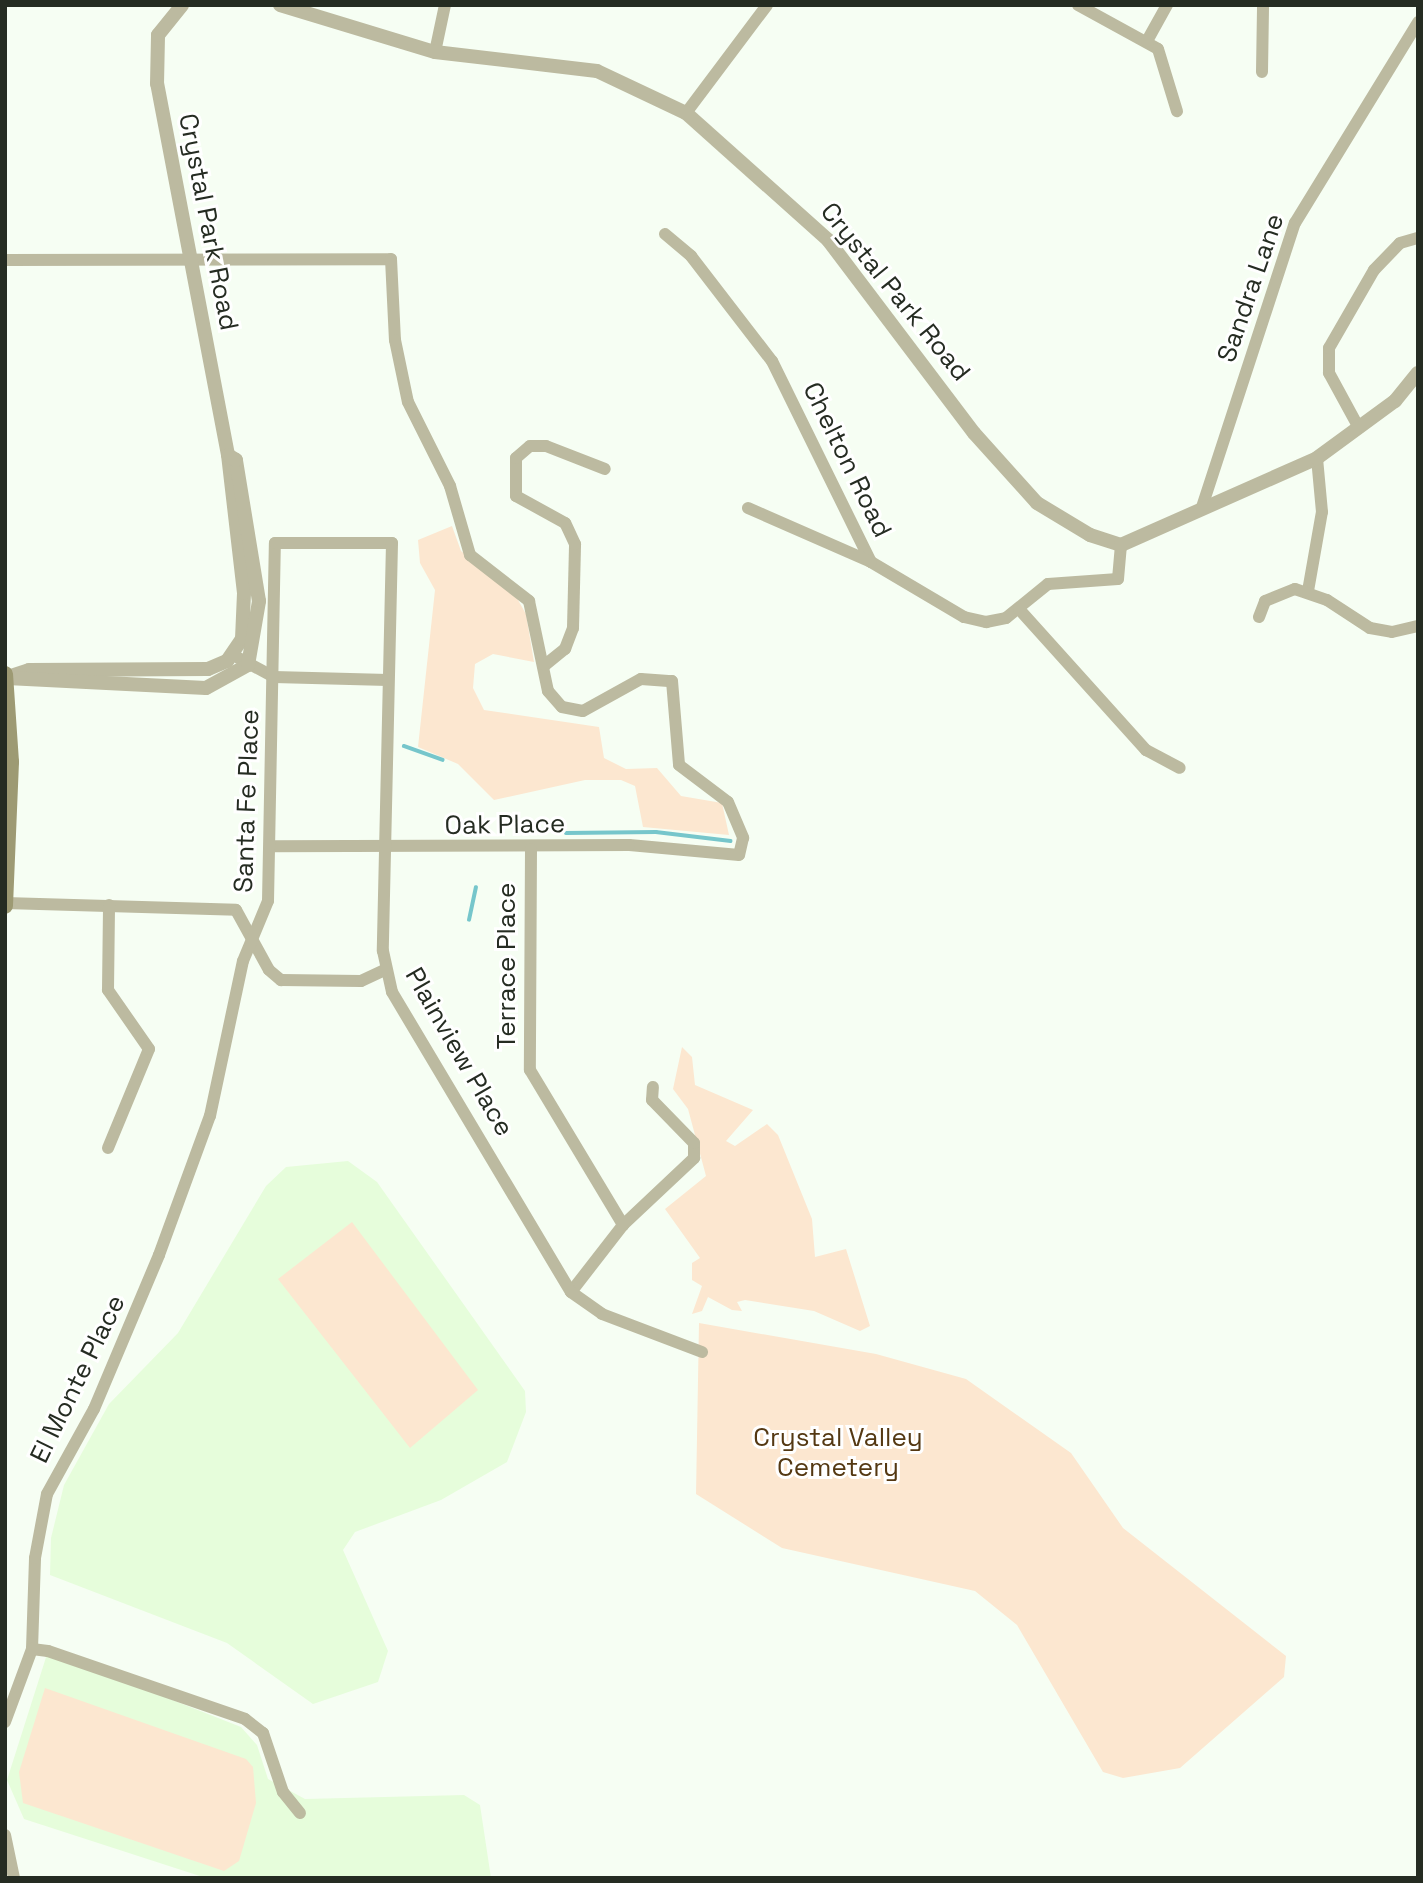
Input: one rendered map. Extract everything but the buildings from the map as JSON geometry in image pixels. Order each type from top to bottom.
[{"type":"main road","points":[[5,676],[10,762],[5,904]]},
{"type":"street","name":"Crystal Park Road","points":[[182,5],[158,35],[155,62],[188,259],[228,455],[244,593],[245,628],[233,655]]},
{"type":"street","name":"Crystal Park Road","points":[[280,5],[435,52],[597,71],[686,113],[828,240],[974,433],[1037,503],[1059,521],[1121,545]]},
{"type":"street","points":[[435,52],[445,5]]},
{"type":"street","points":[[686,113],[767,5]]},
{"type":"street","points":[[1078,5],[1147,41],[1162,55],[1177,111]]},
{"type":"street","points":[[1147,41],[1167,5]]},
{"type":"street","points":[[1262,72],[1263,5]]},
{"type":"street","name":"Sandra Lane","points":[[1201,510],[1295,222],[1418,22]]},
{"type":"street","name":"Chelton Road","points":[[665,234],[691,256],[772,361],[871,562],[977,621],[995,622],[1019,609],[1048,584],[1118,579],[1121,545]]},
{"type":"street","points":[[1359,428],[1329,373],[1329,348],[1374,270],[1400,243],[1418,238]]},
{"type":"street","points":[[5,260],[391,259],[395,340],[408,402],[450,486],[470,555],[529,601],[545,665],[565,649],[572,628],[575,544],[565,523],[516,496],[516,457],[530,446],[546,446],[605,469]]},
{"type":"street","points":[[1121,545],[1317,458],[1359,428],[1418,373]]},
{"type":"street","name":"Crystal Park Road","points":[[228,455],[236,460],[259,601],[248,665]]},
{"type":"street","points":[[1308,591],[1322,512],[1317,458]]},
{"type":"street","points":[[748,508],[871,562]]},
{"type":"street","name":"Santa Fe Place","points":[[159,1255],[211,1116],[254,934],[268,901],[275,543],[392,543]]},
{"type":"street","name":"Plainview Place","points":[[392,543],[384,849],[385,970],[397,1001],[571,1293],[602,1314],[702,1352]]},
{"type":"street","points":[[1259,617],[1265,601],[1308,591],[1370,628],[1392,632],[1418,626]]},
{"type":"street","points":[[1019,609],[1146,750],[1180,768]]},
{"type":"street","points":[[5,676],[29,670],[197,670],[233,655],[274,677],[388,680]]},
{"type":"street","points":[[5,676],[206,688],[248,665]]},
{"type":"street","name":"Oak Place","points":[[271,846],[531,849],[629,845],[739,855],[741,827],[728,802],[679,765],[672,681],[641,679],[599,705],[570,710],[548,691],[545,665]]},
{"type":"street","name":"Terrace Place","points":[[531,849],[530,1070],[623,1225]]},
{"type":"street","points":[[5,904],[236,910],[254,934],[269,970],[289,982],[361,981],[385,970]]},
{"type":"street","points":[[108,1148],[149,1049],[108,989],[109,905]]},
{"type":"street","points":[[571,1293],[623,1225],[694,1158],[694,1143],[652,1100],[653,1087]]},
{"type":"street","name":"El Monte Place","points":[[5,1722],[32,1649],[36,1548],[47,1494],[94,1409],[159,1255]]},
{"type":"street","points":[[32,1649],[245,1719],[263,1733],[283,1792],[300,1813]]},
{"type":"street","points":[[5,1835],[14,1878]]},
{"type":"shaded area","points":[[348,1161],[377,1182],[525,1391],[526,1412],[507,1462],[441,1500],[355,1532],[343,1550],[388,1651],[378,1682],[313,1704],[227,1643],[50,1575],[51,1538],[64,1485],[109,1404],[178,1333],[266,1186],[286,1167]]},
{"type":"shaded area","points":[[48,1651],[241,1727],[257,1745],[268,1779],[305,1799],[464,1795],[480,1805],[491,1878],[206,1878],[24,1819],[7,1780]]},
{"type":"green space","points":[[452,526],[461,551],[514,593],[526,614],[534,662],[493,654],[475,664],[473,688],[484,710],[599,727],[604,758],[626,769],[657,768],[681,796],[722,803],[729,835],[643,827],[635,786],[621,780],[585,780],[494,800],[458,764],[418,747],[435,590],[420,563],[418,540]]},
{"type":"green space","points":[[682,1047],[692,1057],[695,1085],[753,1110],[726,1141],[735,1146],[767,1124],[778,1135],[812,1219],[815,1257],[846,1249],[870,1326],[860,1331],[814,1311],[745,1300],[737,1302],[742,1311],[732,1310],[708,1297],[702,1311],[692,1314],[702,1286],[692,1280],[692,1263],[700,1258],[665,1209],[706,1176],[688,1109],[673,1089]]},
{"type":"green space","points":[[352,1222],[478,1390],[410,1448],[278,1279]]},
{"type":"green space","name":"Crystal Valley Cemetery","points":[[699,1323],[876,1354],[966,1379],[1071,1453],[1123,1528],[1286,1656],[1284,1677],[1180,1768],[1123,1778],[1103,1772],[1017,1625],[975,1591],[782,1548],[696,1494]]},
{"type":"green space","points":[[45,1688],[246,1759],[253,1767],[256,1803],[239,1861],[224,1871],[23,1803],[19,1772]]},
{"type":"waterway","points":[[404,746],[443,760]]},
{"type":"waterway","points":[[566,833],[656,832],[730,841]]},
{"type":"waterway","points":[[469,920],[476,888]]}]
